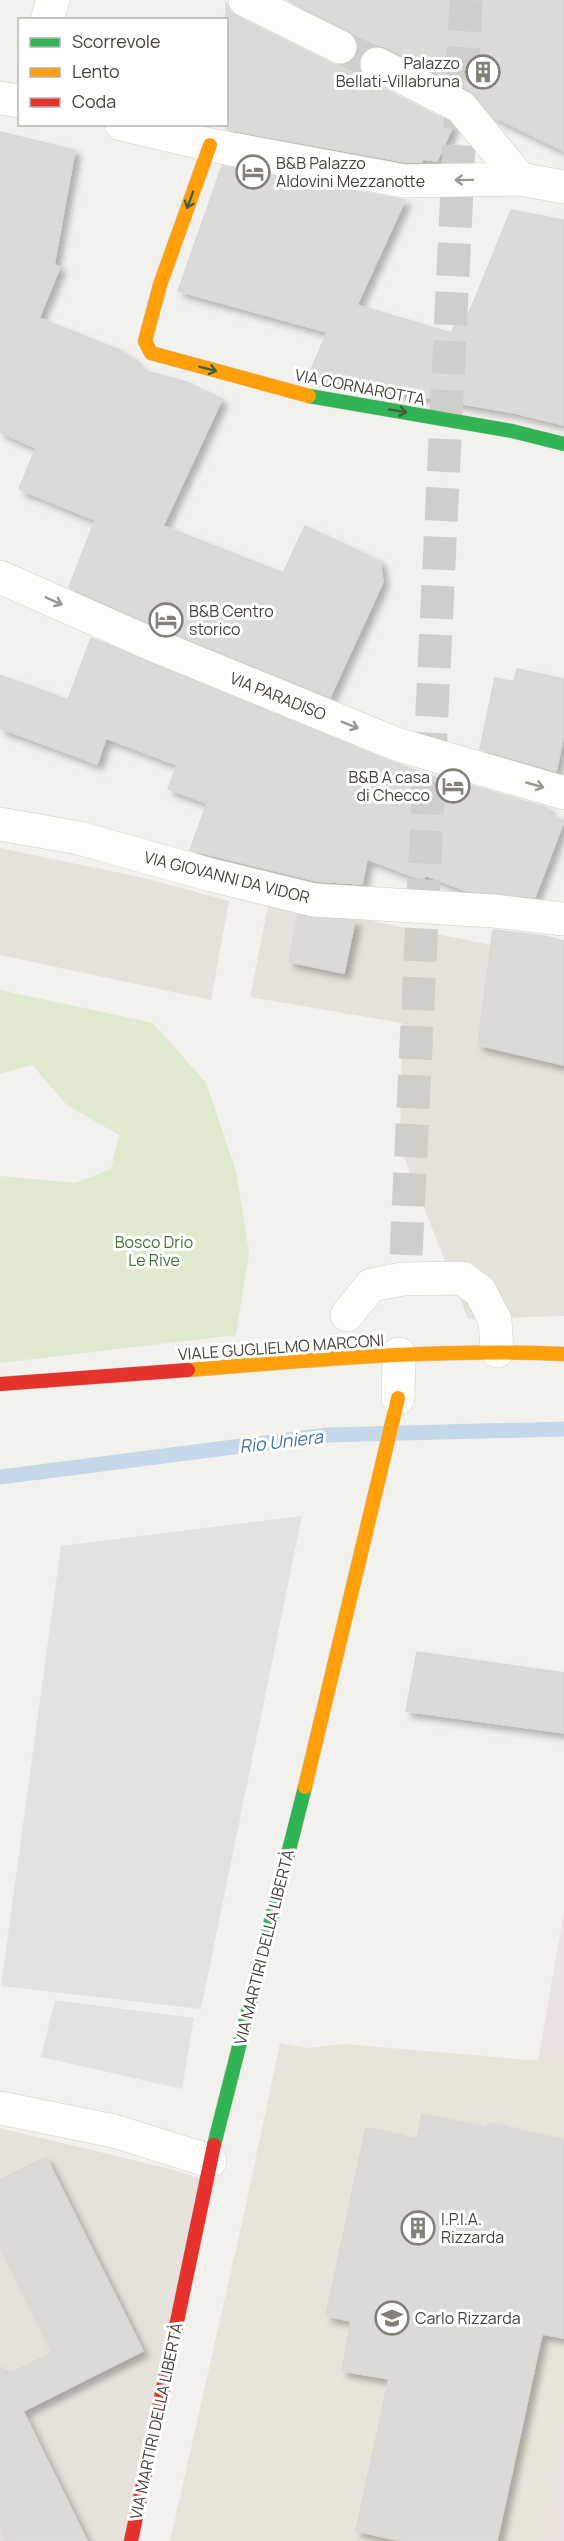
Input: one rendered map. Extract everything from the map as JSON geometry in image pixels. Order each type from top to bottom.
[{"type":"street","points":[[48,18],[53,0]]},
{"type":"street","points":[[245,0],[340,47]]},
{"type":"street","points":[[377,64],[461,107],[520,179]]},
{"type":"street","points":[[0,98],[18,101]]},
{"type":"street","points":[[129,126],[210,145],[404,181],[520,179],[564,187]]},
{"type":"street","name":"VIA CORNAROTTA","points":[[210,145],[160,285],[145,341],[151,353],[303,395],[512,431],[564,444]]},
{"type":"street","name":"VIA PARADISO","points":[[0,578],[148,643],[396,744],[564,794]]},
{"type":"street","name":"VIA GIOVANNI DA VIDOR","points":[[0,824],[79,838],[207,874],[314,900],[493,911],[564,919]]},
{"type":"street","points":[[347,1315],[371,1285],[404,1267],[462,1278],[480,1291],[495,1320],[498,1351]]},
{"type":"street","name":"VIALE GUGLIELMO MARCONI","points":[[0,1384],[399,1354],[498,1351],[564,1354]]},
{"type":"street","name":"VIA MARTIRI DELLA LIBERTÀ","points":[[131,2541],[210,2160],[323,1717],[397,1403],[399,1354]]},
{"type":"street","points":[[0,2108],[114,2131],[210,2160]]},
{"type":"shaded area","points":[[0,848],[140,877],[229,901],[211,1000],[0,955]]},
{"type":"shaded area","points":[[269,901],[513,949],[558,954],[562,940],[564,941],[564,1316],[468,1319],[400,1147],[402,1023],[250,997]]},
{"type":"shaded area","points":[[302,1516],[201,2009],[1,1986],[61,1546]]},
{"type":"shaded area","points":[[564,1912],[564,2063],[538,2061]]},
{"type":"shaded area","points":[[55,2000],[194,2018],[182,2089],[41,2057]]},
{"type":"shaded area","name":"Carlo Rizzarda","points":[[280,2043],[307,2048],[344,2044],[564,2063],[564,2428],[544,2541],[170,2541]]},
{"type":"shaded area","points":[[0,2128],[174,2170],[206,2180],[130,2541],[0,2541]]},
{"type":"shaded area","points":[[564,2422],[564,2541],[544,2541],[560,2451]]},
{"type":"green space","name":"Bosco Drio Le Rive","points":[[0,990],[153,1023],[206,1083],[236,1171],[249,1253],[236,1335],[0,1363],[0,1176],[75,1183],[111,1169],[119,1135],[67,1105],[32,1065],[0,1074]]},
{"type":"building","points":[[287,0],[564,0],[564,151],[492,116],[470,90],[386,47],[377,45],[367,48],[361,55],[358,64],[362,75],[368,81],[453,126],[437,161],[423,159],[421,162],[406,162],[226,129],[228,126],[228,18],[226,18],[226,2],[230,11],[237,17],[332,64],[341,66],[350,63],[357,55],[359,45],[356,37],[349,31]]},
{"type":"building","points":[[0,132],[75,150],[54,265],[60,267],[39,318],[119,350],[146,371],[186,382],[222,399],[163,526],[283,573],[305,526],[380,561],[383,582],[330,697],[156,626],[69,587],[95,520],[19,489],[36,448],[0,432]]},
{"type":"building","points":[[222,166],[405,200],[357,305],[451,333],[460,316],[467,318],[511,210],[564,220],[564,425],[515,413],[308,377],[327,332],[178,291]]},
{"type":"building","points":[[91,638],[389,761],[471,790],[472,786],[548,808],[547,813],[564,821],[535,897],[467,891],[425,875],[423,880],[367,859],[362,884],[317,881],[190,850],[207,803],[168,789],[177,765],[106,738],[97,764],[0,728],[0,675],[68,700]]},
{"type":"building","points":[[517,669],[564,679],[564,734],[556,771],[480,749],[495,678],[514,682]]},
{"type":"building","points":[[298,915],[355,921],[344,973],[289,962]]},
{"type":"building","points":[[493,930],[544,936],[564,941],[564,1065],[478,1045]]},
{"type":"building","points":[[417,1652],[564,1673],[564,1733],[406,1711]]},
{"type":"building","points":[[422,2114],[487,2128],[488,2123],[564,2140],[564,2338],[542,2334],[497,2541],[401,2541],[356,2531],[389,2379],[342,2371],[351,2321],[326,2316],[366,2128],[417,2139]]},
{"type":"building","points":[[46,2157],[143,2351],[23,2411],[87,2541],[8,2541],[0,2525],[0,2365],[5,2376],[54,2352],[0,2242],[0,2180]]},
{"type":"waterway","name":"Rio Uniera","points":[[0,1477],[327,1435],[564,1429]]},
{"type":"tunnel","points":[[406,1255],[466,0]]},
{"type":"tunnel","points":[[340,47],[377,64]]},
{"type":"traffic: fast","points":[[309,396],[512,431],[564,444]]},
{"type":"traffic: fast","points":[[214,2145],[305,1787]]},
{"type":"traffic: slow","points":[[210,145],[160,285],[145,341],[151,353],[309,396]]},
{"type":"traffic: slow","points":[[188,1370],[423,1354],[564,1354]]},
{"type":"traffic: slow","points":[[305,1787],[398,1398]]},
{"type":"traffic: jam","points":[[0,1384],[188,1370]]},
{"type":"traffic: jam","points":[[131,2541],[214,2145]]},
{"type":"place","name":"Palazzo Bellati-Villabruna","points":[[483,72]]},
{"type":"place","name":"B&B Palazzo Aldovini Mezzanotte","points":[[253,172]]},
{"type":"place","name":"B&B Centro storico","points":[[166,620]]},
{"type":"place","name":"B&B A casa di Checco","points":[[453,786]]},
{"type":"place","name":"I.P.I.A. Rizzarda","points":[[418,2228]]},
{"type":"place","name":"Carlo Rizzarda","points":[[392,2318]]}]
